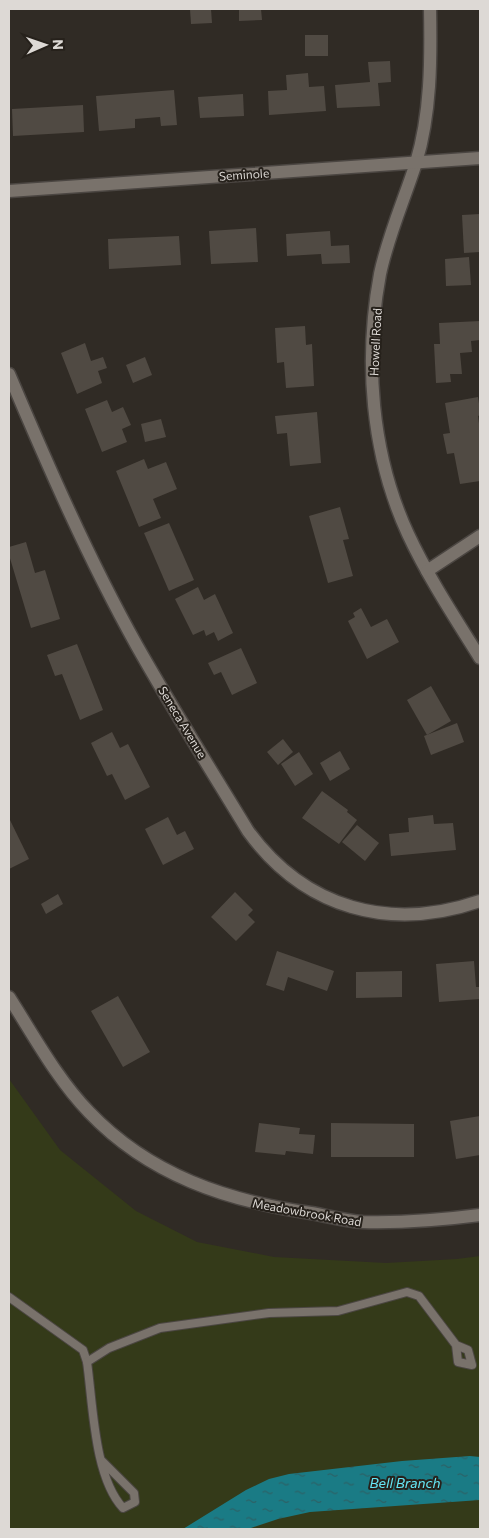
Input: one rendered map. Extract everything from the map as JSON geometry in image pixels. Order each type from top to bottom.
[{"type":"street","name":"Howell Road","points":[[430,9],[429,89],[425,125],[416,162],[390,234],[380,274],[373,324],[372,375],[377,426],[387,476],[408,534],[480,658]]},
{"type":"street","name":"Seminole","points":[[9,191],[480,158]]},
{"type":"street","name":"Seneca Avenue","points":[[9,374],[40,447],[94,564],[137,646],[248,832],[261,849],[275,864],[307,889],[337,904],[374,912],[416,914],[452,910],[480,901]]},
{"type":"street","points":[[428,571],[480,536]]},
{"type":"street","name":"Meadowbrook Road","points":[[9,997],[64,1082],[88,1111],[114,1135],[164,1170],[198,1186],[278,1209],[361,1222],[402,1222],[480,1215]]},
{"type":"lane","points":[[87,1362],[109,1348],[160,1328],[269,1313],[338,1311],[407,1292],[419,1296],[456,1344]]},
{"type":"lane","points":[[9,1297],[83,1350],[87,1362],[101,1460],[114,1499],[123,1508],[135,1502],[134,1493],[101,1460]]},
{"type":"green space","points":[[9,1079],[60,1150],[136,1211],[197,1242],[274,1257],[386,1263],[480,1256],[480,1529],[9,1529]]},
{"type":"water","name":"Bell Branch","points":[[470,1456],[480,1457],[480,1500],[310,1512],[278,1519],[248,1529],[183,1529],[246,1490],[269,1479],[289,1474],[402,1461]]},
{"type":"building","points":[[190,9],[211,9],[212,23],[191,24]]},
{"type":"building","points":[[239,9],[261,9],[262,20],[239,21]]},
{"type":"building","points":[[305,35],[328,35],[328,56],[305,56]]},
{"type":"building","points":[[390,61],[391,82],[378,83],[380,106],[337,108],[335,85],[370,82],[368,62]]},
{"type":"building","points":[[308,73],[309,87],[324,86],[326,111],[269,115],[268,91],[287,90],[286,75]]},
{"type":"building","points":[[174,90],[177,125],[161,126],[160,117],[135,119],[135,128],[99,131],[96,96]]},
{"type":"building","points":[[243,94],[244,116],[200,118],[198,97]]},
{"type":"building","points":[[83,105],[84,132],[13,136],[12,109]]},
{"type":"building","points":[[480,214],[480,252],[464,253],[462,215]]},
{"type":"building","points":[[256,228],[258,262],[211,264],[209,231]]},
{"type":"building","points":[[330,231],[331,246],[349,245],[350,263],[322,264],[321,254],[287,256],[286,234]]},
{"type":"building","points":[[179,236],[181,265],[109,269],[108,239]]},
{"type":"building","points":[[469,257],[471,285],[446,286],[445,259]]},
{"type":"building","points":[[480,321],[480,340],[471,341],[472,352],[460,353],[462,374],[450,374],[451,382],[436,383],[434,344],[440,344],[439,323]]},
{"type":"building","points":[[305,326],[306,345],[312,344],[314,386],[286,388],[284,362],[277,363],[275,328]]},
{"type":"building","points":[[85,343],[91,361],[103,357],[107,368],[98,371],[102,383],[77,394],[61,353]]},
{"type":"building","points":[[145,357],[152,375],[133,383],[126,365]]},
{"type":"building","points":[[478,397],[480,410],[480,415],[478,416],[480,431],[480,481],[460,484],[454,453],[447,454],[443,434],[450,433],[445,403]]},
{"type":"building","points":[[107,400],[112,412],[123,407],[131,425],[122,429],[127,442],[102,452],[85,409]]},
{"type":"building","points":[[317,412],[321,463],[290,466],[287,433],[277,434],[275,416]]},
{"type":"building","points":[[161,419],[166,437],[145,442],[141,424]]},
{"type":"building","points":[[144,459],[148,469],[166,462],[177,489],[153,499],[161,518],[139,527],[116,471]]},
{"type":"building","points":[[340,507],[349,539],[343,540],[353,576],[328,583],[309,516]]},
{"type":"building","points":[[169,523],[194,580],[169,591],[144,533]]},
{"type":"building","points":[[26,542],[35,573],[45,570],[60,619],[31,628],[9,555],[9,547]]},
{"type":"building","points":[[198,587],[204,600],[215,594],[233,633],[218,641],[214,632],[206,636],[204,630],[193,635],[175,599]]},
{"type":"building","points":[[361,608],[371,627],[387,619],[399,642],[367,659],[348,621],[355,617],[353,613]]},
{"type":"building","points":[[77,644],[103,710],[80,720],[62,674],[55,676],[47,655]]},
{"type":"building","points":[[241,648],[257,683],[232,695],[221,672],[214,675],[208,663]]},
{"type":"building","points":[[431,686],[451,721],[427,735],[407,700]]},
{"type":"building","points":[[457,723],[464,742],[431,755],[424,736]]},
{"type":"building","points":[[112,732],[120,748],[128,744],[150,787],[125,800],[112,774],[107,776],[91,743]]},
{"type":"building","points":[[283,739],[293,752],[278,765],[267,752]]},
{"type":"building","points":[[340,751],[350,769],[330,781],[320,763]]},
{"type":"building","points":[[299,752],[313,774],[295,786],[281,764]]},
{"type":"building","points":[[322,791],[348,810],[347,812],[357,820],[339,844],[302,818]]},
{"type":"building","points":[[433,815],[434,824],[453,823],[456,850],[391,856],[389,834],[409,832],[408,818]]},
{"type":"building","points":[[168,817],[177,835],[185,831],[194,849],[163,865],[145,829]]},
{"type":"building","points":[[9,818],[29,859],[9,869]]},
{"type":"building","points":[[357,825],[379,843],[365,861],[342,842]]},
{"type":"building","points":[[235,892],[253,910],[248,915],[255,922],[236,941],[211,917]]},
{"type":"building","points":[[58,894],[63,904],[46,914],[41,904]]},
{"type":"building","points":[[277,951],[334,971],[327,991],[288,977],[284,991],[266,985]]},
{"type":"building","points":[[474,961],[476,987],[480,987],[480,999],[439,1002],[436,964]]},
{"type":"building","points":[[402,971],[402,997],[356,998],[356,972]]},
{"type":"building","points":[[118,996],[150,1052],[123,1067],[91,1011]]},
{"type":"building","points":[[480,1116],[480,1155],[456,1159],[450,1121]]},
{"type":"building","points":[[259,1123],[300,1128],[299,1134],[315,1135],[313,1154],[286,1151],[285,1155],[255,1152]]},
{"type":"building","points":[[331,1123],[414,1124],[414,1157],[331,1157]]}]
